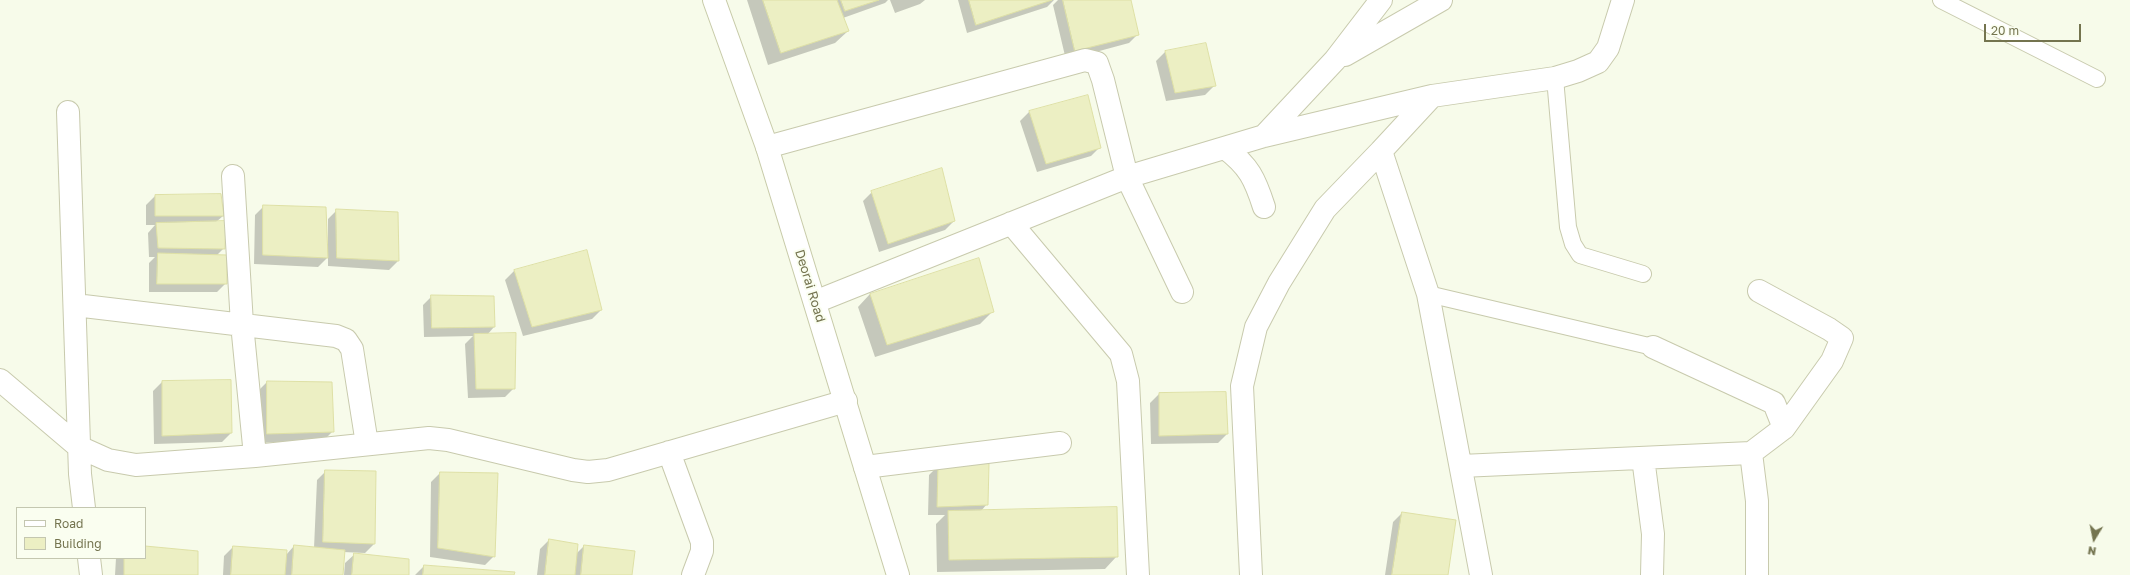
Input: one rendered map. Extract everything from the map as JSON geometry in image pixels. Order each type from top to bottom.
[{"type":"street","name":"Deorai Road","points":[[714,0],[767,147],[846,401],[898,575]]},
{"type":"street","points":[[1264,136],[1335,60],[1381,0]]},
{"type":"street","points":[[1335,60],[1441,0]]},
{"type":"street","points":[[815,302],[1127,177],[1264,136],[1432,96],[1555,78],[1578,71],[1598,62],[1608,48],[1623,0]]},
{"type":"street","points":[[767,147],[1085,60],[1097,64],[1103,80],[1127,177],[1182,292]]},
{"type":"street","points":[[1250,575],[1242,386],[1256,328],[1279,283],[1325,209],[1432,96]]},
{"type":"street","points":[[68,112],[79,447],[84,507]]},
{"type":"street","points":[[1225,148],[1241,160],[1254,178],[1264,207]]},
{"type":"street","points":[[1381,151],[1428,294],[1481,575]]},
{"type":"street","points":[[233,176],[242,324],[255,456]]},
{"type":"street","points":[[1011,223],[1120,354],[1128,381],[1138,575]]},
{"type":"street","points":[[1461,466],[1751,453],[1784,428],[1832,361],[1842,338],[1829,329],[1760,291]]},
{"type":"street","points":[[75,305],[336,336],[346,340],[352,349],[367,444]]},
{"type":"street","points":[[1653,348],[1774,403],[1784,428]]},
{"type":"street","points":[[0,380],[79,447],[108,460],[136,465],[255,456],[429,438],[448,440],[550,465],[588,472],[608,470],[846,401]]},
{"type":"street","points":[[866,467],[1060,443]]},
{"type":"street","points":[[669,452],[702,542],[702,551],[693,575]]},
{"type":"street","points":[[1751,453],[1757,501],[1756,575]]},
{"type":"street","points":[[1643,458],[1653,534],[1652,575]]},
{"type":"street","points":[[89,559],[91,575]]},
{"type":"lane","points":[[1941,0],[2097,79]]},
{"type":"lane","points":[[1555,78],[1568,227],[1573,244],[1580,255],[1643,274]]},
{"type":"lane","points":[[1428,294],[1653,348]]},
{"type":"building","points":[[763,0],[837,0],[849,31],[781,53]]},
{"type":"building","points":[[841,0],[879,0],[845,11]]},
{"type":"building","points":[[969,0],[1052,0],[976,25]]},
{"type":"building","points":[[1063,0],[1131,0],[1139,35],[1075,51]]},
{"type":"building","points":[[1206,43],[1216,86],[1175,93],[1165,51]]},
{"type":"building","points":[[1088,95],[1101,148],[1046,164],[1029,111]]},
{"type":"building","points":[[942,168],[955,221],[888,244],[871,191]]},
{"type":"building","points":[[221,194],[224,216],[155,216],[155,195]]},
{"type":"building","points":[[263,205],[326,207],[328,258],[263,255]]},
{"type":"building","points":[[336,209],[398,212],[399,261],[337,258]]},
{"type":"building","points":[[226,221],[225,249],[158,248],[156,223]]},
{"type":"building","points":[[587,250],[602,310],[532,327],[514,270]]},
{"type":"building","points":[[158,253],[227,255],[227,284],[157,284]]},
{"type":"building","points":[[979,258],[994,312],[887,345],[870,294]]},
{"type":"building","points":[[431,295],[494,296],[495,327],[432,328]]},
{"type":"building","points":[[516,333],[515,389],[476,389],[474,334]]},
{"type":"building","points":[[231,380],[232,433],[162,436],[162,381]]},
{"type":"building","points":[[267,381],[332,382],[334,432],[267,434]]},
{"type":"building","points":[[1226,392],[1228,434],[1159,436],[1159,393]]},
{"type":"building","points":[[989,464],[988,505],[937,507],[938,465]]},
{"type":"building","points":[[325,470],[376,471],[375,544],[323,542]]},
{"type":"building","points":[[440,472],[498,473],[495,557],[438,548]]},
{"type":"building","points":[[1117,507],[1118,557],[949,560],[948,511]]},
{"type":"building","points":[[1402,512],[1456,520],[1448,575],[1392,575]]},
{"type":"building","points":[[549,539],[578,544],[575,575],[545,575]]},
{"type":"building","points":[[294,545],[345,550],[343,575],[292,575]]},
{"type":"building","points":[[584,545],[635,551],[632,575],[581,575]]},
{"type":"building","points":[[146,546],[198,551],[198,575],[124,575],[124,559],[146,559]]},
{"type":"building","points":[[233,546],[287,550],[285,575],[231,575]]},
{"type":"building","points":[[354,553],[409,559],[409,575],[352,575]]},
{"type":"building","points":[[424,565],[515,572],[514,575],[423,575]]}]
